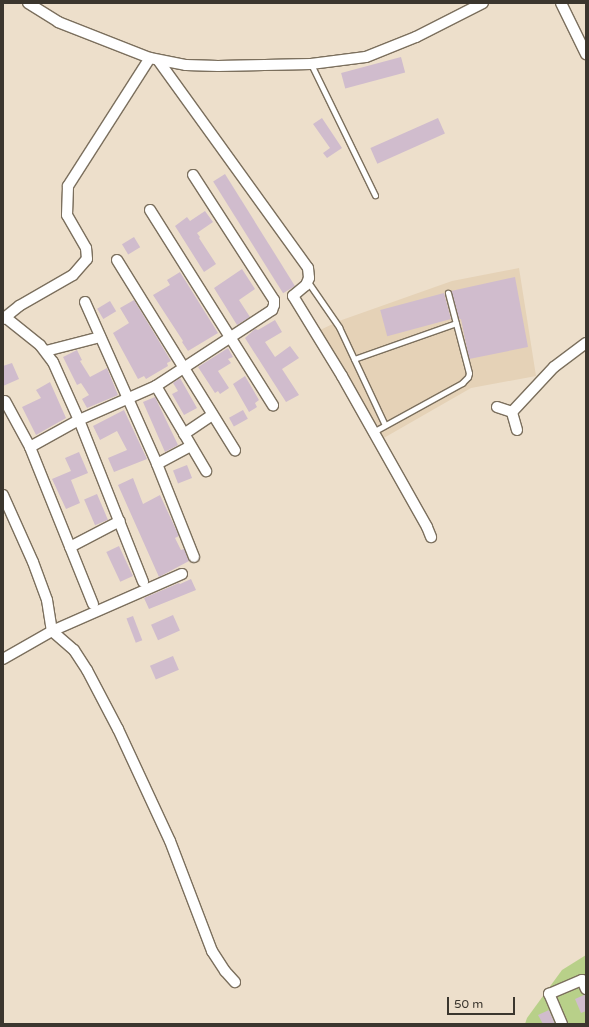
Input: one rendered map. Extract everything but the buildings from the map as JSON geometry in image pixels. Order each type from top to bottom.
[{"type":"street","points":[[28,3],[58,22],[154,59],[186,64],[218,66],[311,64],[366,57],[392,48],[483,3]]},
{"type":"street","points":[[560,3],[586,54]]},
{"type":"street","points":[[154,59],[308,268],[307,281],[293,296],[323,342],[427,527],[431,537]]},
{"type":"street","points":[[143,582],[79,420],[53,362],[46,351],[4,318],[19,306],[73,274],[87,258],[86,248],[66,215],[68,186],[154,59]]},
{"type":"street","points":[[30,447],[79,420],[156,386],[272,310],[274,300],[193,175]]},
{"type":"street","points":[[150,210],[273,405]]},
{"type":"street","points":[[117,260],[235,450]]},
{"type":"street","points":[[85,302],[157,464],[194,557]]},
{"type":"street","points":[[46,351],[100,337]]},
{"type":"street","points":[[512,412],[554,367],[586,343]]},
{"type":"street","points":[[156,386],[206,471]]},
{"type":"street","points":[[5,401],[30,447],[93,604]]},
{"type":"street","points":[[497,407],[512,412]]},
{"type":"street","points":[[512,412],[517,430]]},
{"type":"street","points":[[184,434],[212,414]]},
{"type":"street","points":[[157,464],[191,446]]},
{"type":"street","points":[[3,496],[33,562],[47,600],[52,631],[74,650],[87,670],[118,729],[170,841],[212,951],[225,971],[235,982]]},
{"type":"street","points":[[70,547],[120,522]]},
{"type":"street","points":[[3,659],[52,631],[182,574]]},
{"type":"street","points":[[562,1024],[548,994],[582,980],[586,989]]},
{"type":"lane","points":[[311,64],[375,195]]},
{"type":"lane","points":[[307,281],[339,327],[385,425]]},
{"type":"lane","points":[[373,432],[468,378],[469,374],[448,293]]},
{"type":"lane","points":[[354,359],[456,323]]},
{"type":"shaded area","points":[[519,268],[536,376],[471,388],[382,439],[318,331],[339,321],[452,281]]},
{"type":"green space","points":[[586,955],[586,1024],[525,1024],[527,1018],[562,970]]}]
